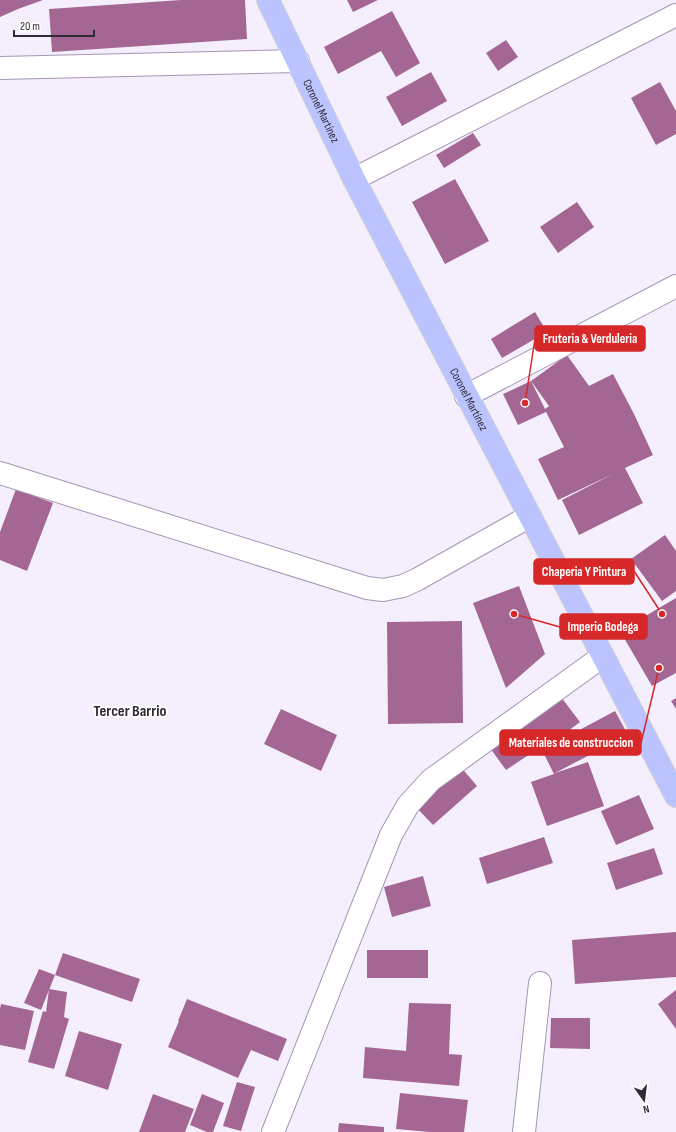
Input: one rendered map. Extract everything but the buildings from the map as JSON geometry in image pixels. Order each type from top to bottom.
[{"type":"main road","name":"Coronel Martínez","points":[[268,0],[354,179],[676,796]]},
{"type":"street","points":[[354,179],[676,15]]},
{"type":"street","points":[[0,68],[298,61]]},
{"type":"street","points":[[466,396],[676,286]]},
{"type":"street","points":[[0,473],[367,588],[383,590],[403,586],[418,579],[530,516]]},
{"type":"street","points":[[273,1132],[391,834],[408,805],[431,780],[603,656]]},
{"type":"street","points":[[524,1132],[540,983]]},
{"type":"place","name":"Fruteria & Verduleria","points":[[525,403]]},
{"type":"place","name":"Imperio Bodega","points":[[514,614]]},
{"type":"place","name":"Chaperia Y Pintura","points":[[662,614]]},
{"type":"place","name":"Materiales de construccion","points":[[659,668]]},
{"type":"district","name":"Tercer Barrio","points":[[130,711]]}]
